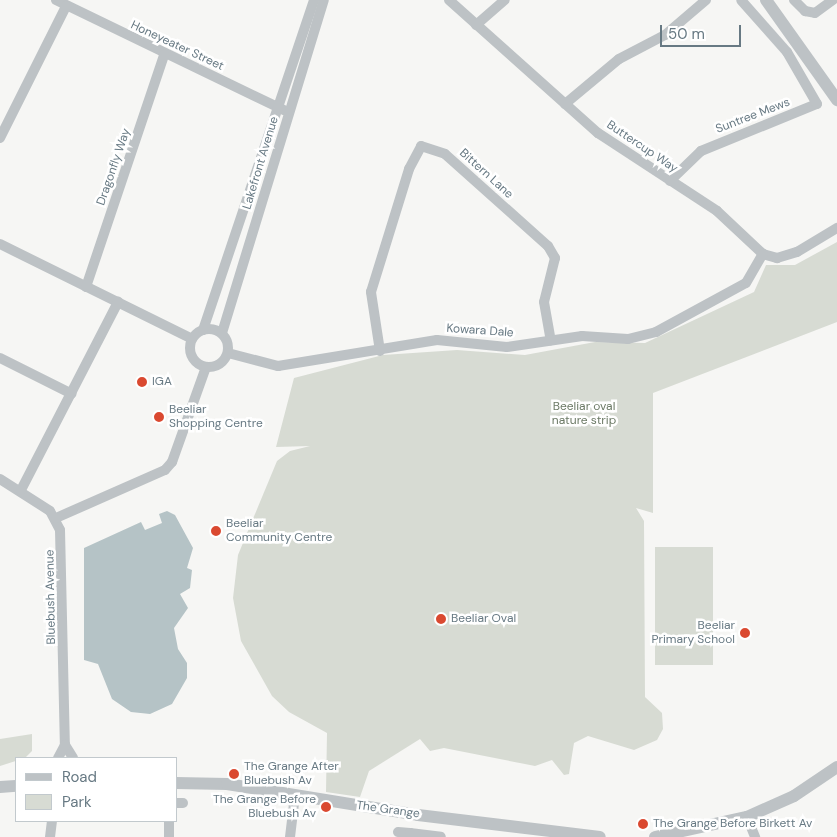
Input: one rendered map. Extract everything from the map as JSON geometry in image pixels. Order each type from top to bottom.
[{"type":"street","name":"Honeyeater Street","points":[[56,0],[164,55],[290,112]]},
{"type":"street","name":"Lakefront Avenue","points":[[203,330],[280,107],[314,0]]},
{"type":"street","name":"Lakefront Avenue","points":[[222,333],[324,0]]},
{"type":"street","name":"Buttercup Way","points":[[449,0],[598,133],[717,211],[763,254]]},
{"type":"street","points":[[476,25],[504,0]]},
{"type":"street","points":[[565,104],[619,58],[665,35],[706,0]]},
{"type":"street","name":"Suntree Mews","points":[[670,181],[701,151],[817,104],[786,52],[741,0]]},
{"type":"street","points":[[766,0],[837,100]]},
{"type":"street","points":[[794,0],[805,11],[815,13],[833,0]]},
{"type":"street","points":[[0,138],[66,6]]},
{"type":"street","name":"Dragonfly Way","points":[[86,287],[164,55]]},
{"type":"street","points":[[0,113],[10,118]]},
{"type":"street","name":"Bittern Lane","points":[[380,351],[371,292],[409,169],[421,146],[445,154],[548,246],[555,258],[544,302],[551,340]]},
{"type":"street","points":[[763,254],[777,258],[797,252],[837,228]]},
{"type":"street","points":[[0,244],[192,340]]},
{"type":"street","name":"Kowara Dale","points":[[228,353],[278,366],[380,351],[437,340],[508,347],[551,340],[628,339],[656,332],[746,283],[763,254]]},
{"type":"street","points":[[21,490],[118,302]]},
{"type":"street","points":[[203,330],[222,333],[228,353],[218,365],[206,367],[191,356],[192,340],[203,330]]},
{"type":"street","points":[[0,358],[72,394]]},
{"type":"street","points":[[0,479],[21,490],[56,518],[165,470],[172,462],[206,367]]},
{"type":"street","name":"Bluebush Avenue","points":[[56,518],[63,549],[65,745],[59,757]]},
{"type":"street","points":[[65,745],[72,757]]},
{"type":"street","points":[[655,837],[747,817],[794,796],[837,767]]},
{"type":"street","name":"The Grange","points":[[178,783],[227,784],[600,837]]},
{"type":"street","points":[[0,787],[15,786]]},
{"type":"street","points":[[290,837],[294,795]]},
{"type":"street","points":[[747,817],[755,837]]},
{"type":"street","points":[[169,822],[169,837]]},
{"type":"street","points":[[398,832],[410,835],[441,837]]},
{"type":"green space","name":"Beeliar Oval","points":[[837,242],[837,322],[653,393],[653,513],[636,508],[644,521],[645,697],[662,713],[663,729],[657,740],[634,750],[588,736],[574,743],[569,774],[564,775],[552,760],[535,766],[444,748],[430,751],[420,739],[369,771],[360,797],[326,792],[327,733],[289,712],[272,696],[241,641],[233,598],[238,555],[277,461],[290,451],[310,446],[276,447],[294,378],[383,355],[457,350],[525,355],[595,342],[645,343],[754,292],[766,265],[795,265]]},
{"type":"green space","points":[[655,547],[713,547],[713,665],[655,665]]},
{"type":"green space","points":[[32,734],[32,751],[26,757],[15,757],[15,761],[0,766],[0,739]]},
{"type":"shaded area","points":[[167,511],[175,515],[193,548],[187,568],[192,570],[190,588],[180,594],[188,608],[174,628],[178,649],[187,663],[187,678],[172,704],[150,714],[131,712],[112,699],[98,664],[84,660],[84,548],[141,522],[145,530],[162,523],[159,514]]},
{"type":"place","name":"IGA","points":[[142,382]]},
{"type":"place","name":"Beeliar Shopping Centre","points":[[159,417]]},
{"type":"place","name":"Beeliar Community Centre","points":[[216,531]]},
{"type":"place","name":"Beeliar Oval","points":[[441,619]]},
{"type":"place","name":"Beeliar Primary School","points":[[745,633]]},
{"type":"place","name":"The Grange After Bluebush Av","points":[[234,774]]},
{"type":"place","name":"The Grange Before Bluebush Av","points":[[326,807]]},
{"type":"place","name":"The Grange Before Birkett Av","points":[[643,824]]},
{"type":"park label","name":"Beeliar oval nature strip","points":[[584,414]]}]
